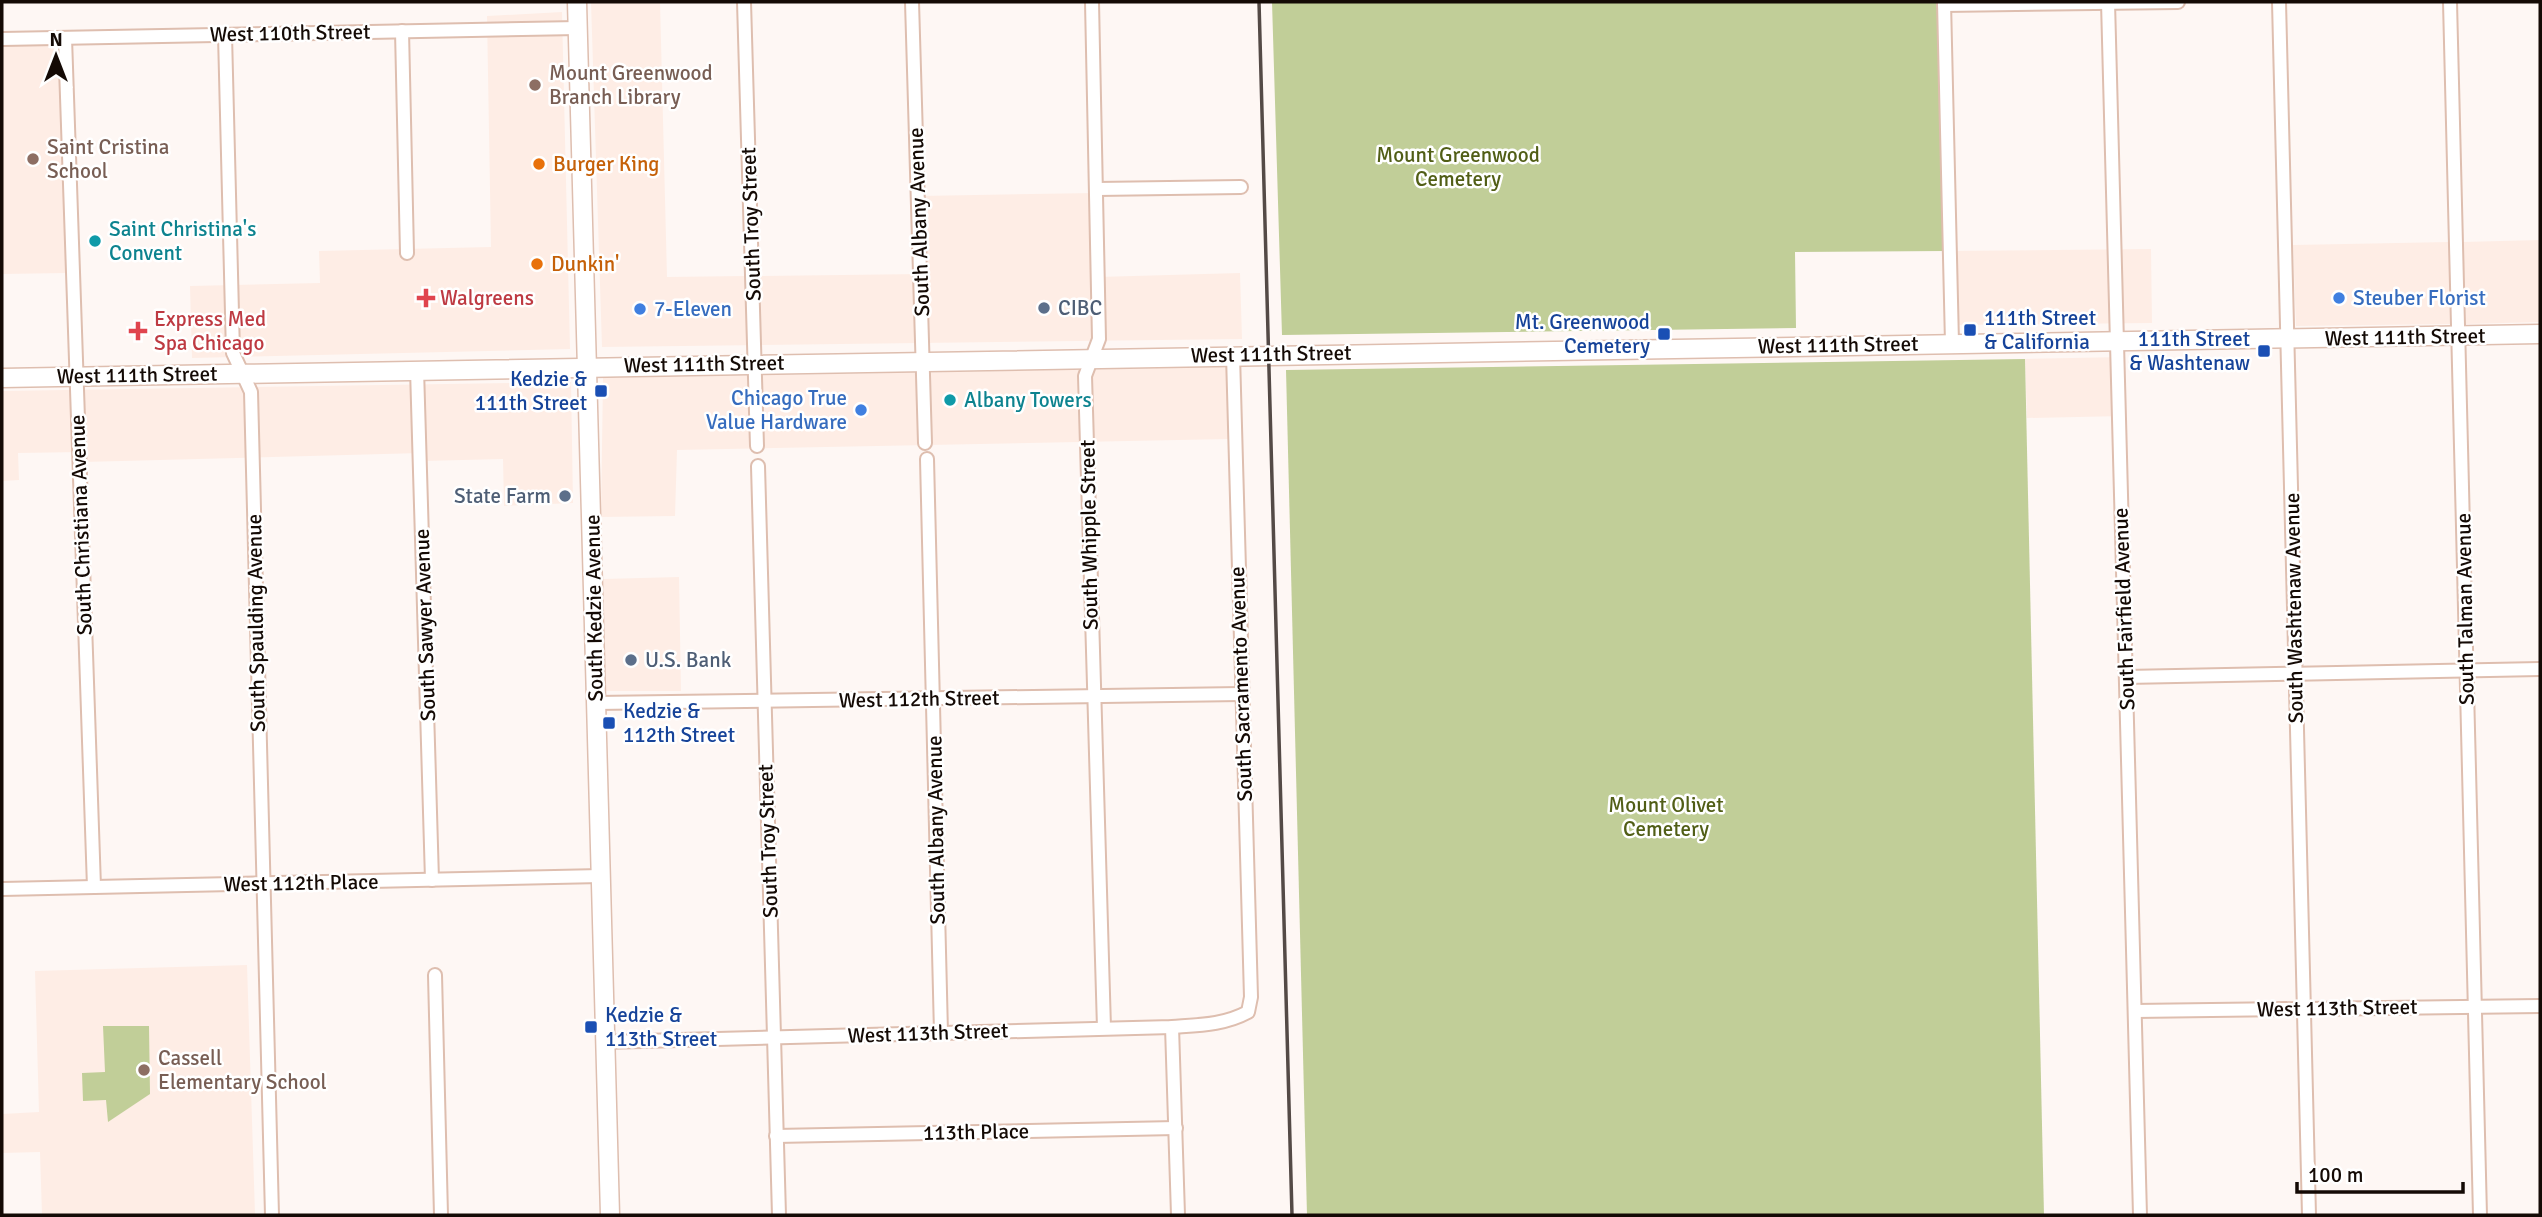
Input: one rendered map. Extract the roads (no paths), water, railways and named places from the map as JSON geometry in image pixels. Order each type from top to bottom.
[{"type":"main road","name":"South Kedzie Avenue","points":[[577,2],[610,1215]]},
{"type":"main road","name":"West 111th Street","points":[[2,378],[2540,334]]},
{"type":"street","name":"South Troy Street","points":[[744,2],[757,446]]},
{"type":"street","name":"South Albany Avenue","points":[[912,2],[925,443]]},
{"type":"street","name":"South Whipple Street","points":[[1092,2],[1099,338],[1084,376],[1104,1028]]},
{"type":"street","name":"South Fairfield Avenue","points":[[2108,2],[2140,1215]]},
{"type":"street","points":[[1952,344],[1944,3],[2178,2]]},
{"type":"street","name":"South Washtenaw Avenue","points":[[2279,2],[2309,1215]]},
{"type":"street","name":"South Talman Avenue","points":[[2450,2],[2480,1215]]},
{"type":"street","name":"West 110th Street","points":[[2,39],[578,29]]},
{"type":"street","points":[[402,31],[407,253]]},
{"type":"street","name":"South Spaulding Avenue","points":[[225,35],[233,353],[251,392],[272,1215]]},
{"type":"street","name":"South Christiana Avenue","points":[[65,38],[94,887]]},
{"type":"street","points":[[1097,189],[1241,187]]},
{"type":"street","name":"South Sacramento Avenue","points":[[1233,355],[1251,997],[1248,1012]]},
{"type":"street","name":"South Sawyer Avenue","points":[[417,369],[432,880]]},
{"type":"street","name":"South Albany Avenue","points":[[927,459],[941,1033]]},
{"type":"street","name":"South Troy Street","points":[[758,466],[779,1215]]},
{"type":"street","points":[[2126,677],[2540,669]]},
{"type":"street","name":"West 112th Street","points":[[596,703],[1241,694]]},
{"type":"street","name":"West 112th Place","points":[[2,889],[601,876]]},
{"type":"street","points":[[435,975],[441,1215]]},
{"type":"street","name":"West 113th Street","points":[[2134,1011],[2540,1006]]},
{"type":"street","name":"West 113th Street","points":[[605,1042],[1172,1027],[1233,1021],[1248,1012]]},
{"type":"street","points":[[1172,1027],[1178,1215]]},
{"type":"street","name":"113th Place","points":[[776,1136],[1176,1128]]},
{"type":"railway","points":[[1259,2],[1292,1215]]},
{"type":"place","name":"Mount Greenwood Branch Library","points":[[535,85]]},
{"type":"place","name":"Saint Cristina School","points":[[33,159]]},
{"type":"place","name":"Burger King","points":[[539,164]]},
{"type":"place","name":"Saint Christina's Convent","points":[[95,241]]},
{"type":"place","name":"Dunkin'","points":[[537,264]]},
{"type":"place","name":"Walgreens","points":[[426,298]]},
{"type":"place","name":"Steuber Florist","points":[[2339,298]]},
{"type":"place","name":"CIBC","points":[[1044,308]]},
{"type":"place","name":"7-Eleven","points":[[640,309]]},
{"type":"place","name":"111th Street & California","points":[[1970,330]]},
{"type":"place","name":"Express Med Spa Chicago","points":[[138,331]]},
{"type":"place","name":"Mt. Greenwood Cemetery","points":[[1664,334]]},
{"type":"place","name":"111th Street & Washtenaw","points":[[2264,351]]},
{"type":"place","name":"Kedzie & 111th Street","points":[[601,391]]},
{"type":"place","name":"Albany Towers","points":[[950,400]]},
{"type":"place","name":"Chicago True Value Hardware","points":[[861,410]]},
{"type":"place","name":"State Farm","points":[[565,496]]},
{"type":"place","name":"U.S. Bank","points":[[631,660]]},
{"type":"place","name":"Kedzie & 112th Street","points":[[609,723]]},
{"type":"place","name":"Kedzie & 113th Street","points":[[591,1027]]},
{"type":"place","name":"Cassell Elementary School","points":[[144,1070]]},
{"type":"park label","name":"Mount Greenwood Cemetery","points":[[1458,167]]},
{"type":"park label","name":"Mount Olivet Cemetery","points":[[1666,817]]}]
